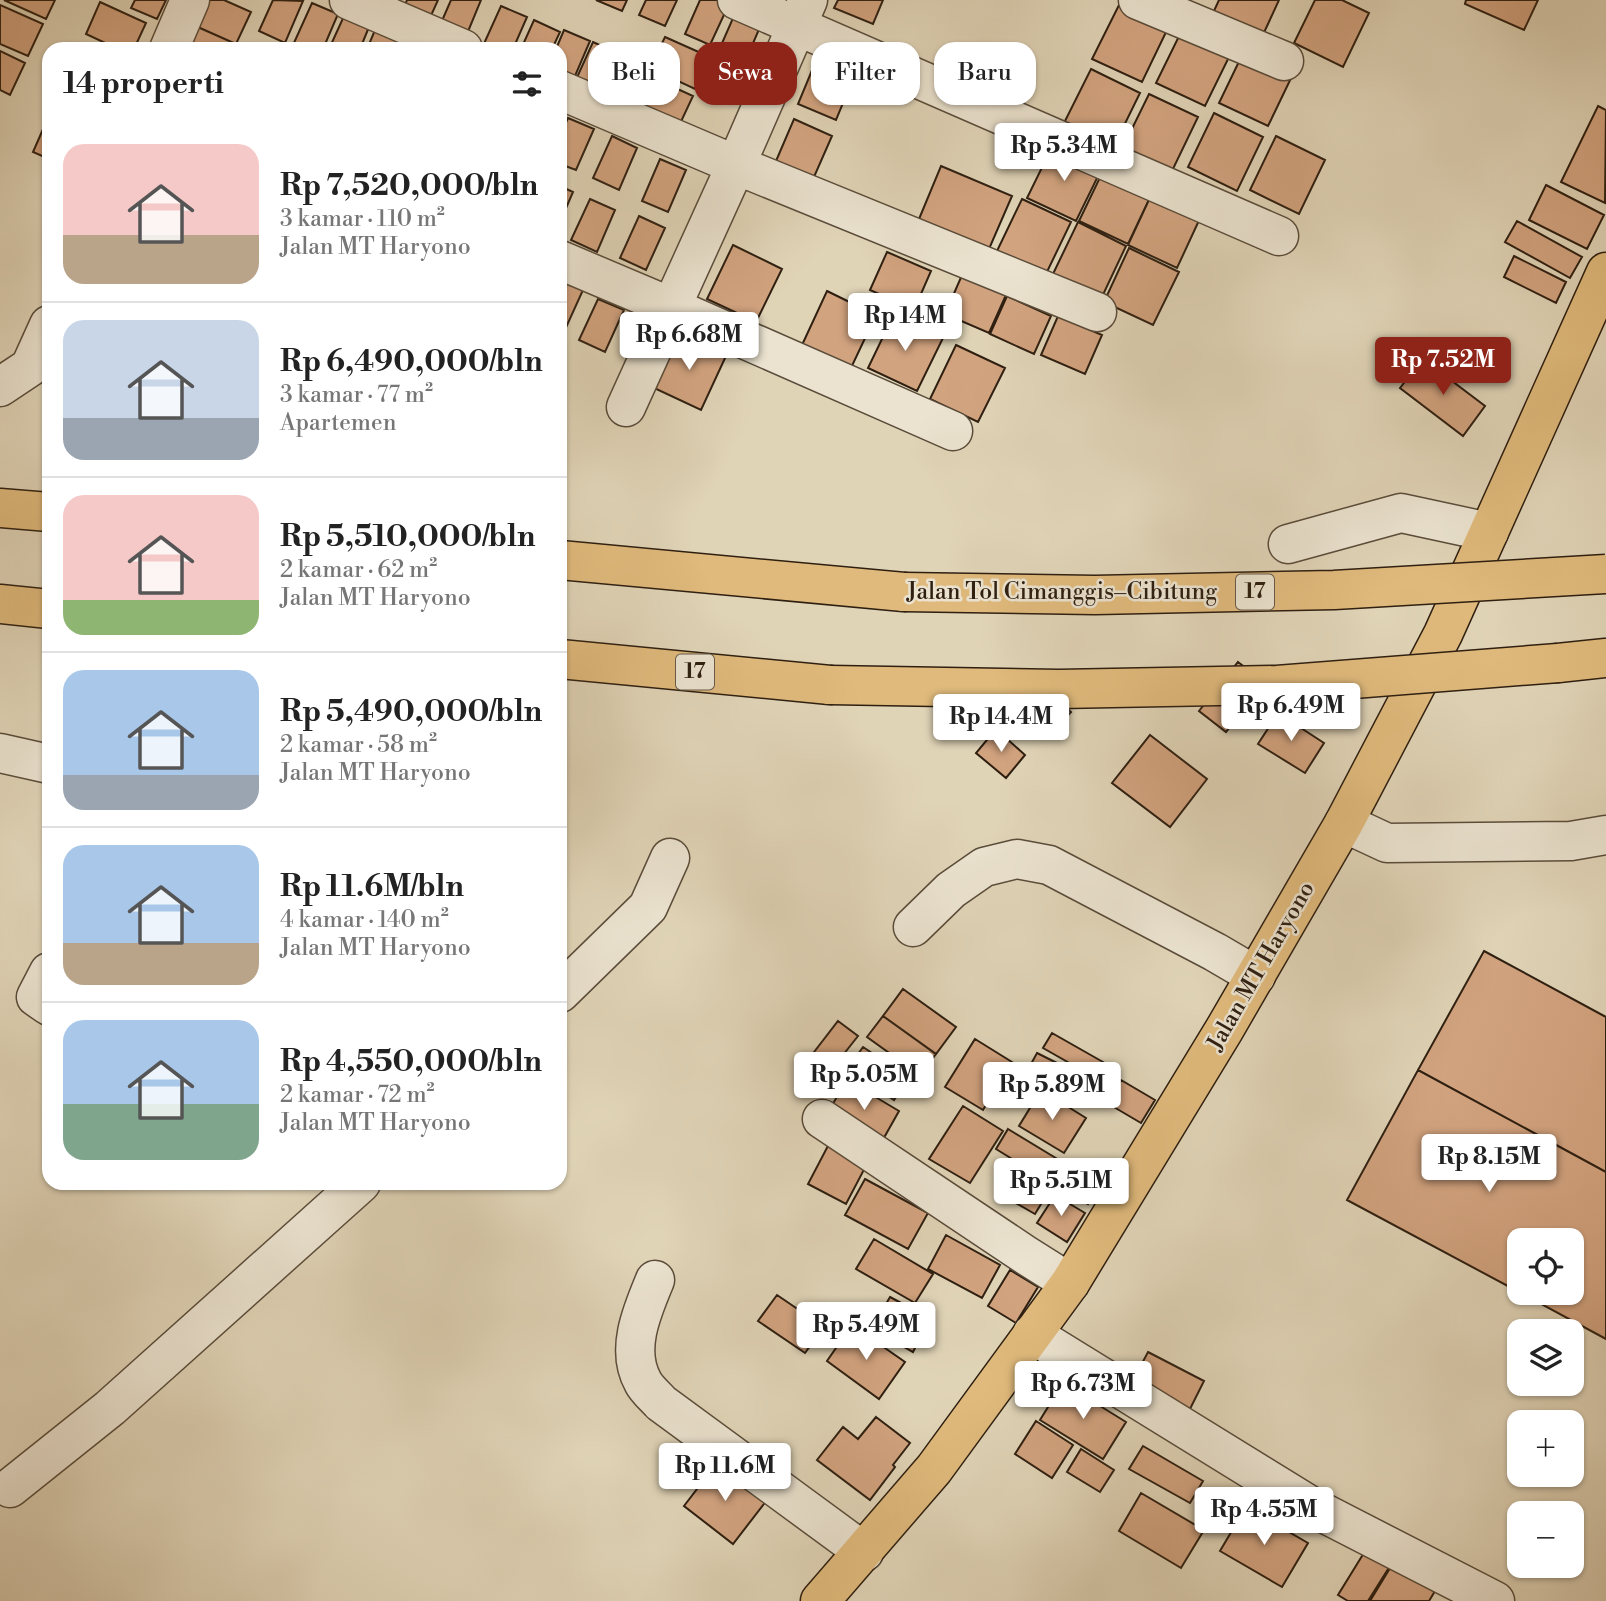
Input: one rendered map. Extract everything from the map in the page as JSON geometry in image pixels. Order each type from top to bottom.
[{"type":"main road","name":"Jalan MT Haryono","points":[[820,1601],[962,1433],[1070,1283],[1256,976],[1344,823],[1443,634],[1606,272]]},
{"type":"main road","points":[[0,508],[42,511]]},
{"type":"main road","name":"Jalan Tol Cimanggis–Cibitung","points":[[567,561],[904,592],[1095,595],[1334,590],[1606,574]]},
{"type":"main road","points":[[0,604],[42,608]]},
{"type":"main road","name":"17","points":[[567,660],[831,685],[1059,689],[1277,685],[1606,658]]},
{"type":"street","points":[[172,42],[190,0]]},
{"type":"street","points":[[348,0],[447,42]]},
{"type":"street","points":[[737,0],[803,13],[1279,236]]},
{"type":"street","points":[[1138,0],[1284,61]]},
{"type":"street","points":[[626,407],[803,13]]},
{"type":"street","points":[[567,93],[1097,312]]},
{"type":"street","points":[[567,263],[953,431]]},
{"type":"street","points":[[10,369],[42,333]]},
{"type":"street","points":[[1288,544],[1401,513],[1489,533]]},
{"type":"street","points":[[0,753],[42,763]]},
{"type":"street","points":[[1344,823],[1387,844],[1570,841],[1606,835]]},
{"type":"street","points":[[567,986],[648,907],[670,858]]},
{"type":"street","points":[[913,927],[951,890],[985,867],[1017,859],[1049,865],[1256,976]]},
{"type":"street","points":[[42,985],[36,997],[42,1001]]},
{"type":"street","points":[[822,1119],[1070,1283]]},
{"type":"street","points":[[3,1488],[110,1408],[339,1190]]},
{"type":"street","points":[[655,1280],[638,1322],[636,1360],[643,1382],[661,1404],[864,1552]]},
{"type":"street","points":[[1032,1334],[1314,1508],[1495,1601]]},
{"type":"building","points":[[4,0],[55,0],[46,19]]},
{"type":"building","points":[[135,0],[166,0],[157,19],[131,8]]},
{"type":"building","points":[[201,0],[224,0],[251,12],[237,42],[191,24]]},
{"type":"building","points":[[273,0],[303,1],[285,42],[259,31]]},
{"type":"building","points":[[407,0],[438,0],[429,20],[404,8]]},
{"type":"building","points":[[451,0],[481,0],[467,34],[441,23]]},
{"type":"building","points":[[596,0],[627,0],[622,11]]},
{"type":"building","points":[[646,0],[677,0],[665,26],[639,15]]},
{"type":"building","points":[[700,0],[720,0],[729,4],[711,42],[703,42],[685,34]]},
{"type":"building","points":[[838,0],[883,0],[873,24],[834,8]]},
{"type":"building","points":[[1219,0],[1279,0],[1262,37],[1213,13]]},
{"type":"building","points":[[1315,0],[1342,0],[1369,13],[1343,67],[1294,43]]},
{"type":"building","points":[[1466,0],[1538,0],[1524,30],[1465,4]]},
{"type":"building","points":[[100,2],[146,23],[137,42],[103,42],[86,34]]},
{"type":"building","points":[[312,3],[338,14],[326,42],[294,42]]},
{"type":"building","points":[[0,5],[43,24],[28,56],[0,44]]},
{"type":"building","points":[[1119,5],[1168,28],[1142,82],[1092,59]]},
{"type":"building","points":[[501,6],[527,17],[516,42],[485,42]]},
{"type":"building","points":[[737,9],[763,20],[754,42],[723,42]]},
{"type":"building","points":[[344,16],[369,27],[363,42],[332,42]]},
{"type":"building","points":[[534,20],[560,32],[555,42],[524,42]]},
{"type":"building","points":[[191,24],[232,42],[182,42]]},
{"type":"building","points":[[375,30],[401,41],[400,42],[370,42]]},
{"type":"building","points":[[564,30],[590,41],[572,83],[567,81],[567,42],[559,42]]},
{"type":"building","points":[[1182,30],[1231,53],[1205,106],[1156,83]]},
{"type":"building","points":[[665,37],[676,42],[663,42]]},
{"type":"building","points":[[680,44],[694,50],[694,89],[680,82]]},
{"type":"building","points":[[1245,49],[1294,72],[1268,126],[1219,103]]},
{"type":"building","points":[[0,51],[25,63],[10,95],[0,90]]},
{"type":"building","points":[[588,53],[588,90],[574,84]]},
{"type":"building","points":[[1091,69],[1140,93],[1114,146],[1064,123]]},
{"type":"building","points":[[811,73],[811,105],[842,105],[836,120],[798,104]]},
{"type":"building","points":[[680,90],[693,96],[678,128],[632,107],[680,105]]},
{"type":"building","points":[[1149,94],[1198,117],[1172,171],[1123,147]]},
{"type":"building","points":[[1598,106],[1606,110],[1605,203],[1561,182]]},
{"type":"building","points":[[1214,113],[1263,137],[1237,191],[1188,167]]},
{"type":"building","points":[[568,118],[594,129],[576,170],[567,167]]},
{"type":"building","points":[[794,119],[832,136],[814,177],[776,161]]},
{"type":"building","points":[[42,131],[42,156],[33,152]]},
{"type":"building","points":[[612,136],[637,148],[619,190],[593,178]]},
{"type":"building","points":[[1276,136],[1325,160],[1299,214],[1250,190]]},
{"type":"building","points":[[1053,145],[1102,168],[1076,221],[1027,198]]},
{"type":"building","points":[[660,159],[686,170],[668,212],[642,201]]},
{"type":"building","points":[[941,166],[1012,196],[989,249],[919,219]]},
{"type":"building","points":[[1105,167],[1153,191],[1128,244],[1079,221]]},
{"type":"building","points":[[1546,185],[1604,215],[1587,249],[1529,220]]},
{"type":"building","points":[[567,189],[573,192],[567,206]]},
{"type":"building","points":[[1153,191],[1202,214],[1177,268],[1128,245]]},
{"type":"building","points":[[590,199],[615,210],[597,252],[571,240]]},
{"type":"building","points":[[1022,199],[1071,222],[1045,276],[996,253]]},
{"type":"building","points":[[639,216],[665,228],[646,270],[620,258]]},
{"type":"building","points":[[1517,221],[1582,257],[1570,278],[1505,242]]},
{"type":"building","points":[[1078,222],[1126,246],[1101,299],[1052,276]]},
{"type":"building","points":[[733,245],[782,269],[756,322],[707,299]]},
{"type":"building","points":[[1129,248],[1179,272],[1153,325],[1104,302]]},
{"type":"building","points":[[887,252],[931,271],[914,310],[870,290]]},
{"type":"building","points":[[1514,256],[1566,282],[1556,303],[1504,277]]},
{"type":"building","points":[[962,275],[1006,295],[989,333],[945,314]]},
{"type":"building","points":[[567,282],[583,290],[567,325]]},
{"type":"building","points":[[827,291],[876,315],[851,368],[802,345]]},
{"type":"building","points":[[1007,296],[1051,316],[1034,354],[990,334]]},
{"type":"building","points":[[598,299],[624,310],[605,352],[579,340]]},
{"type":"building","points":[[894,314],[943,338],[917,391],[868,368]]},
{"type":"building","points":[[1058,316],[1102,335],[1085,374],[1041,355]]},
{"type":"building","points":[[678,333],[726,356],[701,410],[652,387]]},
{"type":"building","points":[[956,345],[1005,368],[978,422],[930,399]]},
{"type":"building","points":[[1423,359],[1485,406],[1463,436],[1400,388]]},
{"type":"building","points":[[1238,662],[1264,682],[1226,732],[1199,711]]},
{"type":"building","points":[[1036,680],[1071,712],[1050,735],[1015,702]]},
{"type":"building","points":[[1278,713],[1324,743],[1305,773],[1258,744]]},
{"type":"building","points":[[996,729],[1025,755],[1006,778],[976,753]]},
{"type":"building","points":[[1150,735],[1207,779],[1170,827],[1112,783]]},
{"type":"building","points":[[1484,951],[1606,1017],[1606,1172],[1418,1070]]},
{"type":"building","points":[[903,989],[956,1027],[936,1054],[883,1016]]},
{"type":"building","points":[[883,1016],[936,1054],[920,1075],[867,1037]]},
{"type":"building","points":[[838,1021],[858,1036],[820,1084],[801,1069]]},
{"type":"building","points":[[1052,1033],[1103,1062],[1094,1077],[1043,1048]]},
{"type":"building","points":[[975,1039],[1012,1062],[983,1110],[945,1087]]},
{"type":"building","points":[[863,1047],[909,1078],[894,1100],[848,1068]]},
{"type":"building","points":[[1037,1053],[1071,1070],[1060,1093],[1025,1075]]},
{"type":"building","points":[[1418,1070],[1606,1172],[1606,1339],[1584,1327],[1584,1319],[1569,1319],[1543,1305],[1584,1305],[1584,1228],[1507,1228],[1507,1286],[1347,1200]]},
{"type":"building","points":[[847,1080],[899,1111],[881,1143],[828,1112]]},
{"type":"building","points":[[1121,1080],[1155,1100],[1141,1123],[1107,1103]]},
{"type":"building","points":[[1041,1090],[1086,1118],[1064,1153],[1019,1126]]},
{"type":"building","points":[[963,1106],[1003,1131],[970,1183],[929,1159]]},
{"type":"building","points":[[1008,1129],[1064,1163],[1051,1183],[996,1149]]},
{"type":"building","points":[[831,1140],[869,1160],[846,1204],[808,1184]]},
{"type":"building","points":[[1068,1162],[1101,1183],[1088,1204],[1054,1183]]},
{"type":"building","points":[[1015,1165],[1052,1186],[1035,1214],[998,1193]]},
{"type":"building","points":[[865,1179],[928,1213],[908,1249],[845,1215]]},
{"type":"building","points":[[1055,1195],[1085,1213],[1067,1242],[1037,1223]]},
{"type":"building","points":[[946,1235],[1000,1265],[982,1298],[928,1269]]},
{"type":"building","points":[[874,1239],[933,1274],[915,1303],[856,1269]]},
{"type":"building","points":[[1010,1270],[1038,1287],[1016,1323],[988,1306]]},
{"type":"building","points":[[777,1295],[824,1327],[805,1353],[758,1321]]},
{"type":"building","points":[[890,1297],[933,1320],[924,1335],[882,1311]]},
{"type":"building","points":[[878,1316],[919,1340],[913,1352],[871,1328]]},
{"type":"building","points":[[852,1325],[905,1362],[879,1399],[827,1361]]},
{"type":"building","points":[[1148,1352],[1204,1381],[1187,1415],[1130,1386]]},
{"type":"building","points":[[1063,1383],[1126,1422],[1103,1459],[1040,1420]]},
{"type":"building","points":[[876,1417],[910,1443],[870,1500],[817,1460],[843,1427],[858,1439]]},
{"type":"building","points":[[1036,1421],[1073,1445],[1052,1478],[1015,1454]]},
{"type":"building","points":[[1143,1446],[1203,1481],[1190,1503],[1129,1469]]},
{"type":"building","points":[[1081,1449],[1114,1470],[1100,1492],[1067,1472]]},
{"type":"building","points":[[717,1463],[767,1500],[733,1544],[684,1506]]},
{"type":"building","points":[[1141,1493],[1204,1530],[1181,1568],[1119,1531]]},
{"type":"building","points":[[1246,1507],[1308,1543],[1282,1587],[1220,1551]]},
{"type":"building","points":[[1370,1543],[1395,1558],[1368,1601],[1348,1601],[1338,1595]]},
{"type":"building","points":[[1398,1555],[1441,1581],[1429,1601],[1370,1601]]}]
